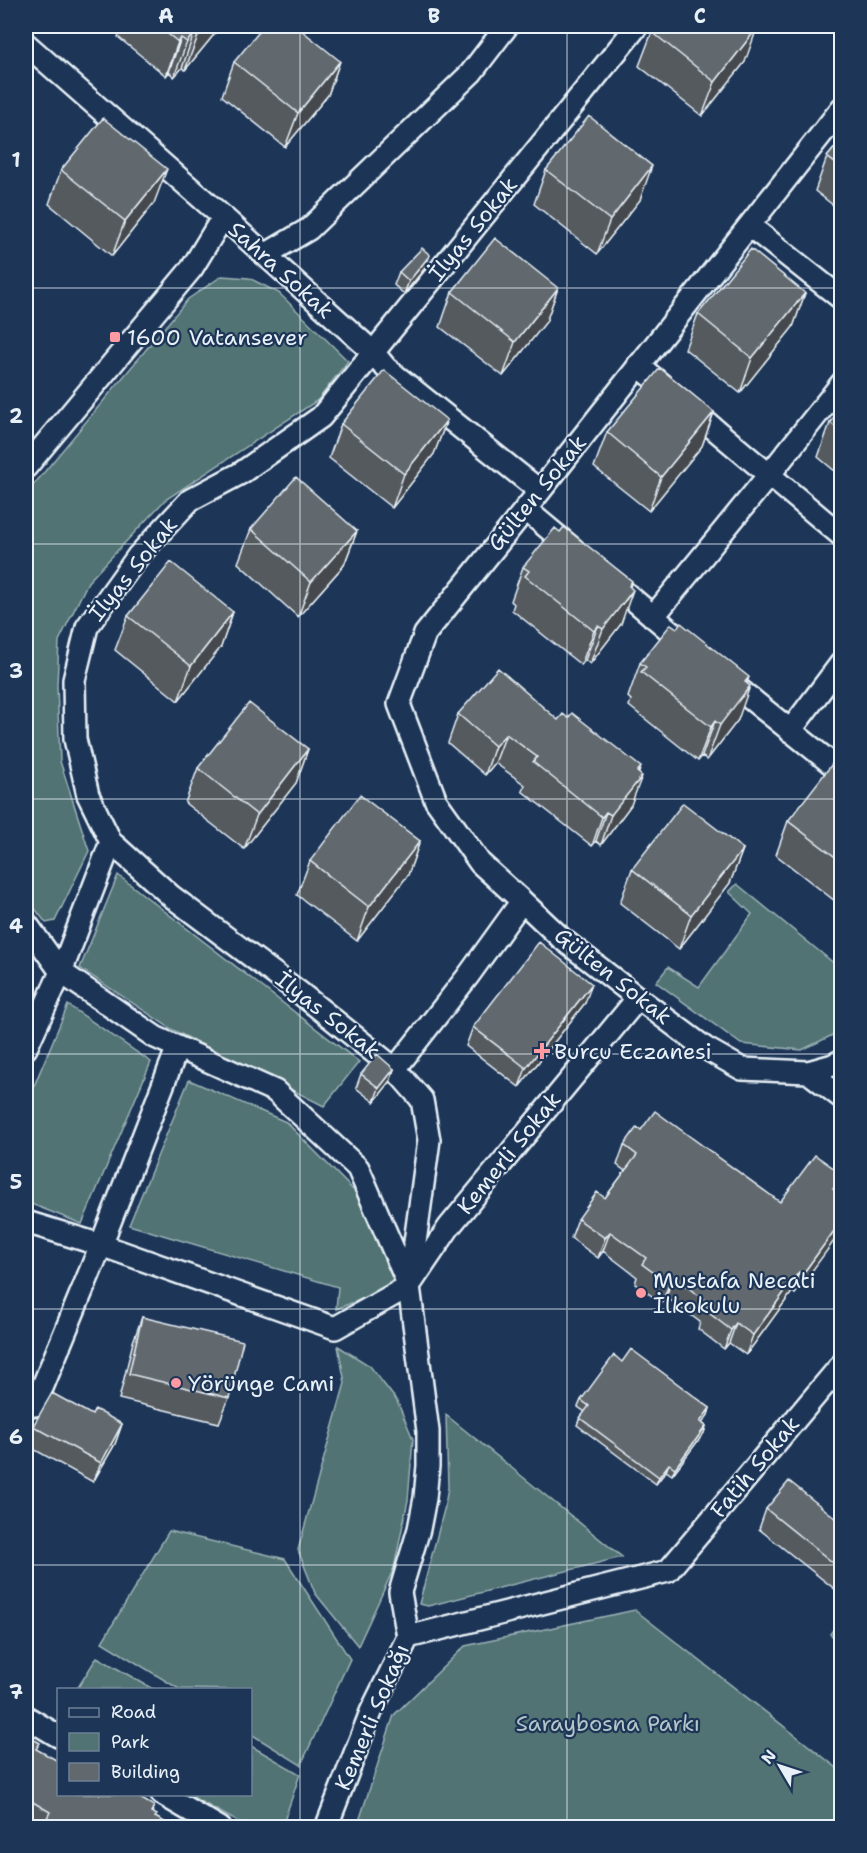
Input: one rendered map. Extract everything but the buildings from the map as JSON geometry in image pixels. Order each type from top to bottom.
[{"type":"street","points":[[265,255],[309,229],[471,73],[507,26]]},
{"type":"street","name":"İlyas Sokak","points":[[409,1286],[429,1140],[422,1100],[395,1068],[171,896],[111,842],[88,795],[75,739],[74,680],[87,627],[138,556],[190,500],[241,473],[321,417],[637,26]]},
{"type":"street","name":"Sahra Sokak","points":[[26,44],[373,352],[386,368],[540,491]]},
{"type":"street","name":"Gülten Sokak","points":[[808,1072],[742,1069],[705,1048],[561,938],[480,863],[436,801],[399,704],[424,634],[540,491],[842,108]]},
{"type":"street","points":[[26,467],[192,268],[223,217]]},
{"type":"street","points":[[750,226],[842,299]]},
{"type":"street","points":[[638,365],[842,536]]},
{"type":"street","points":[[653,617],[842,383]]},
{"type":"street","points":[[525,509],[842,772]]},
{"type":"street","points":[[790,731],[842,662]]},
{"type":"street","points":[[26,1048],[61,972],[111,842]]},
{"type":"street","points":[[395,1068],[468,976],[522,901]]},
{"type":"street","points":[[26,923],[61,972],[155,1037],[275,1091],[358,1168],[409,1286],[335,1328],[101,1245],[26,1222]]},
{"type":"street","name":"Kemerli Sokak","points":[[409,1286],[430,1252],[460,1212],[638,998]]},
{"type":"street","points":[[26,1401],[35,1405],[101,1245],[177,1048]]},
{"type":"street","points":[[808,1072],[842,1060]]},
{"type":"street","points":[[808,1072],[842,1098]]},
{"type":"street","name":"Kemerli Sokağı","points":[[326,1827],[371,1712],[408,1637],[400,1592],[419,1529],[428,1466],[428,1431],[409,1286]]},
{"type":"street","name":"Fatih Sokak","points":[[408,1637],[668,1571],[842,1364]]},
{"type":"street","points":[[26,1717],[57,1735]]},
{"type":"street","points":[[166,1796],[220,1827]]},
{"type":"green space","points":[[222,276],[249,278],[279,293],[348,361],[318,400],[165,500],[88,582],[59,641],[57,685],[60,761],[89,851],[55,921],[46,923],[26,897],[26,494],[188,299]]},
{"type":"green space","points":[[118,875],[359,1062],[324,1106],[173,1030],[80,968]]},
{"type":"green space","points":[[737,884],[841,969],[841,1031],[802,1050],[741,1044],[656,982],[668,967],[699,987],[752,914],[729,892]]},
{"type":"green space","points":[[68,1005],[151,1062],[82,1224],[26,1202],[26,1105]]},
{"type":"green space","points":[[189,1080],[286,1122],[364,1201],[397,1273],[390,1288],[336,1309],[338,1287],[129,1225]]},
{"type":"green space","points":[[338,1346],[370,1366],[397,1401],[413,1439],[408,1500],[394,1568],[358,1646],[315,1593],[298,1550],[345,1383]]},
{"type":"green space","points":[[446,1415],[622,1557],[428,1606],[419,1604],[448,1487]]},
{"type":"green space","points":[[169,1531],[285,1559],[350,1659],[301,1765],[252,1735],[252,1688],[177,1688],[102,1642]]},
{"type":"green space","name":"Saraybosna Parkı","points":[[635,1610],[841,1771],[841,1827],[357,1827],[394,1715],[465,1646]]},
{"type":"green space","points":[[841,1618],[841,1643],[830,1634]]},
{"type":"green space","points":[[97,1657],[151,1688],[78,1688]]},
{"type":"green space","points":[[252,1747],[300,1774],[282,1827],[247,1827],[191,1796],[252,1796]]},
{"type":"place","name":"1600 Vatansever","points":[[115,337]]},
{"type":"place","name":"Burcu Eczanesi","points":[[542,1051]]},
{"type":"place","name":"Mustafa Necati İlkokulu","points":[[641,1293]]},
{"type":"place","name":"Yörünge Cami","points":[[176,1383]]}]
